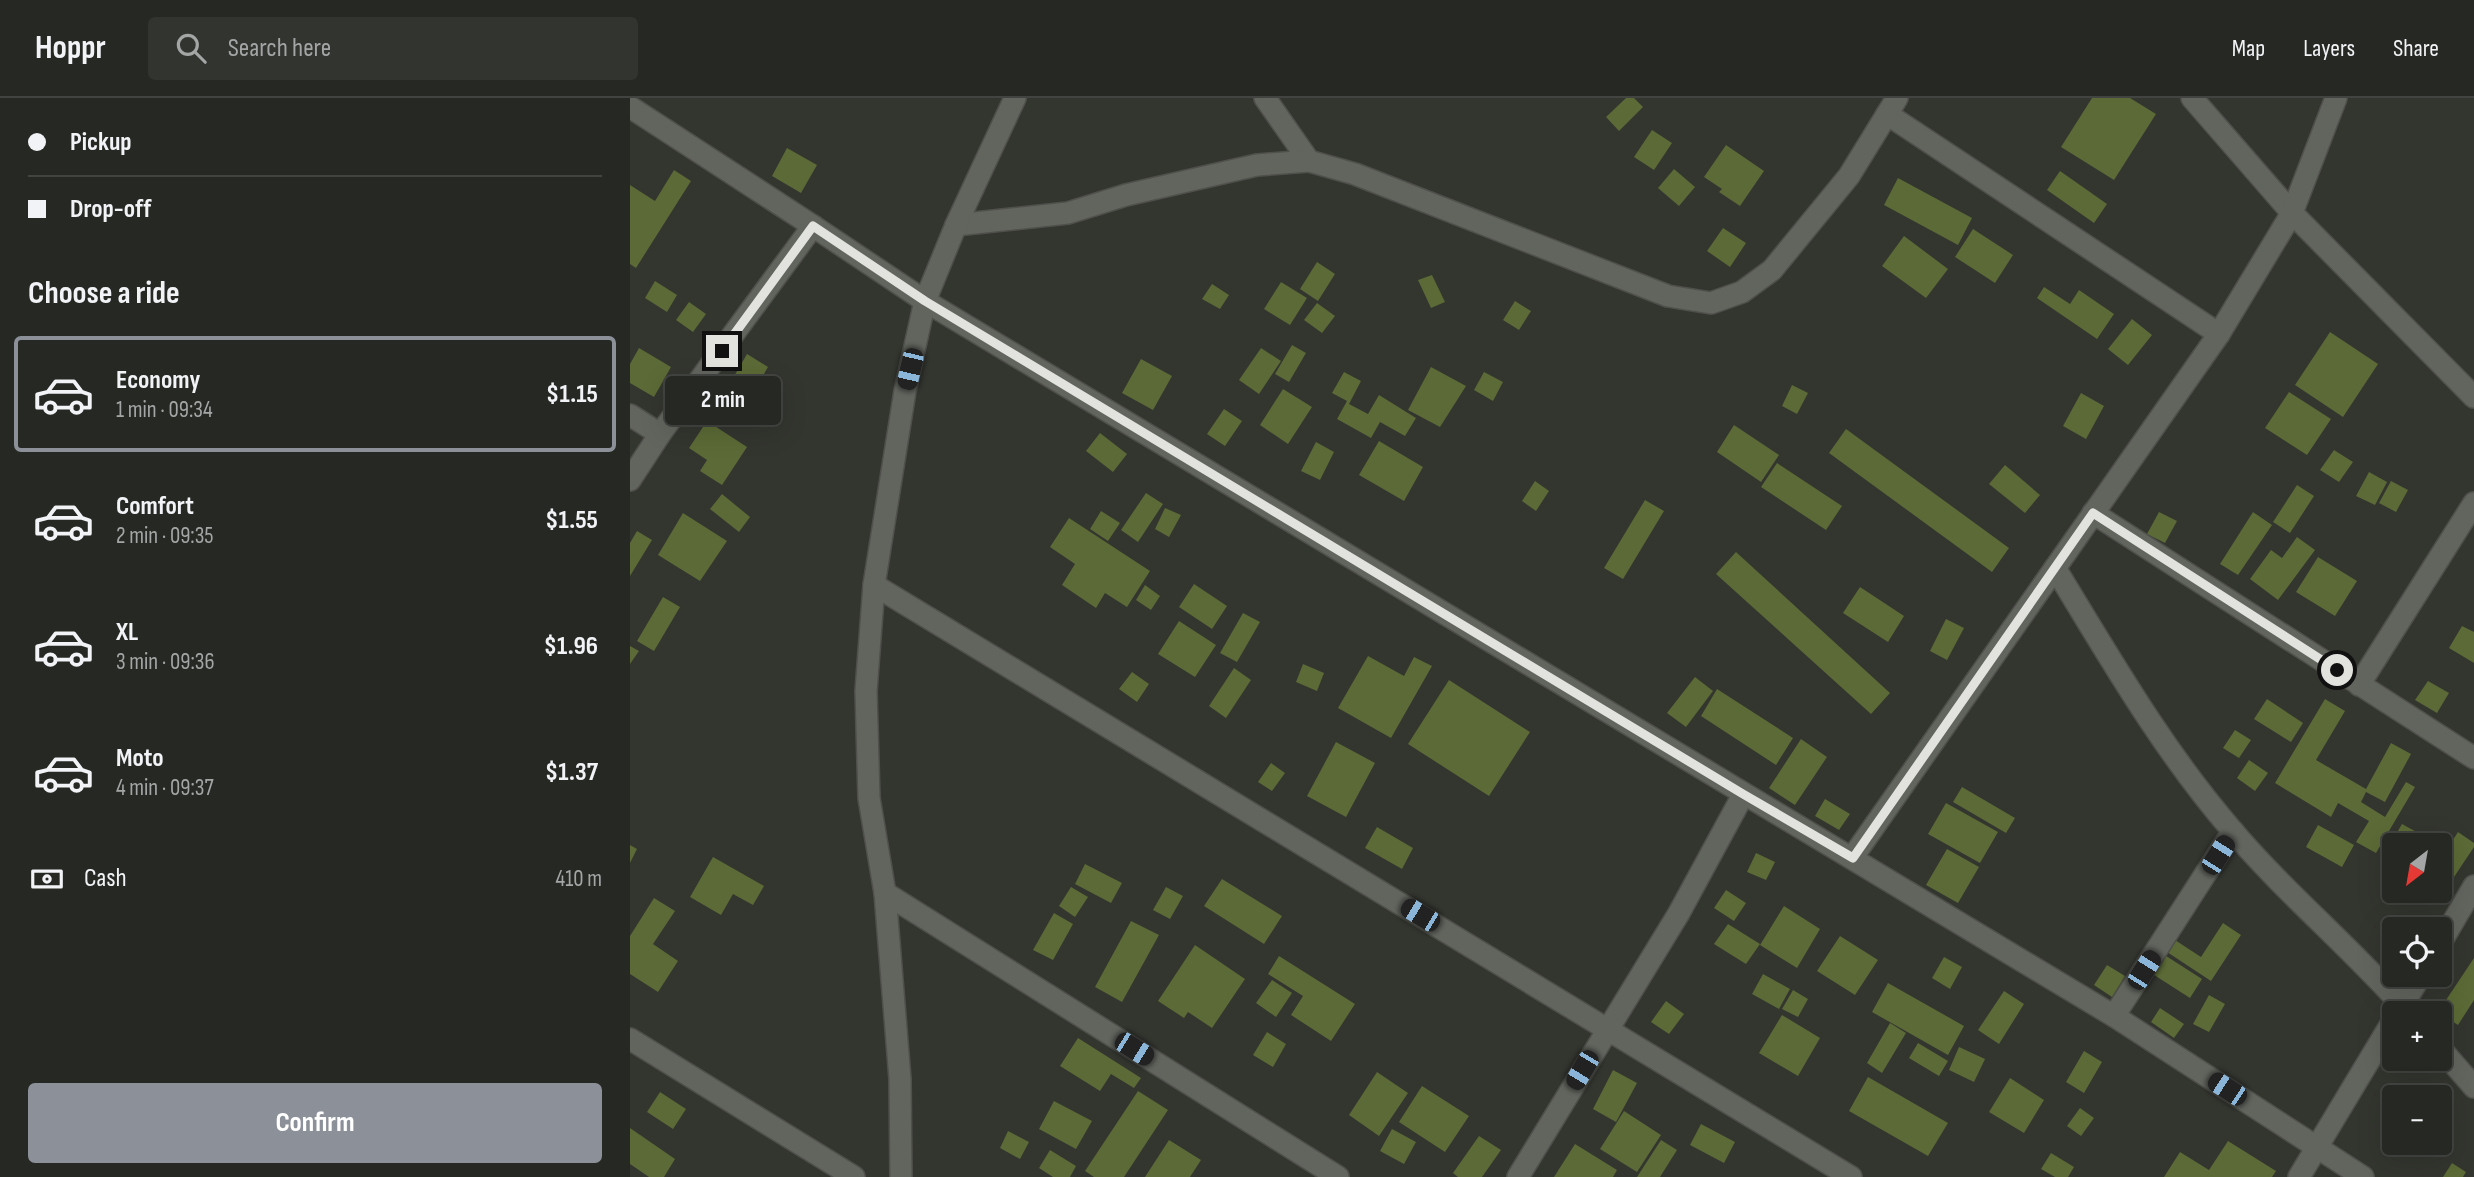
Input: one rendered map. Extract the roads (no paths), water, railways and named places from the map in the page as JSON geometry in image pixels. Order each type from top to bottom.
[{"type":"street","points":[[901,1177],[900,1079],[885,893],[869,798],[866,691],[874,585],[905,391],[925,301],[956,225],[1015,98]]},
{"type":"street","points":[[1265,98],[1309,161]]},
{"type":"street","points":[[2192,98],[2292,213],[2474,397]]},
{"type":"street","points":[[1853,858],[2220,334],[2292,213],[2336,98]]},
{"type":"street","points":[[956,225],[1068,213],[1126,195],[1257,165],[1309,161],[1355,174],[1668,296],[1711,303],[1742,292],[1772,270],[1849,176],[1892,106],[2220,334]]},
{"type":"street","points":[[630,107],[925,301],[2114,1016],[2363,1177]]},
{"type":"street","points":[[630,480],[660,434],[813,226]]},
{"type":"street","points":[[630,415],[660,434]]},
{"type":"street","points":[[2359,685],[2474,503]]},
{"type":"street","points":[[2093,513],[2474,758]]},
{"type":"street","points":[[2056,568],[2156,732],[2190,780],[2233,831],[2390,1001]]},
{"type":"street","points":[[874,585],[1851,1177]]},
{"type":"street","points":[[1518,1177],[1679,913],[1743,794]]},
{"type":"street","points":[[2114,1016],[2233,831]]},
{"type":"street","points":[[2452,924],[2474,887]]},
{"type":"street","points":[[885,893],[1338,1177]]},
{"type":"street","points":[[630,1039],[854,1177]]},
{"type":"street","points":[[2299,1177],[2382,1043]]},
{"type":"street","points":[[2452,1062],[2474,1087]]}]
